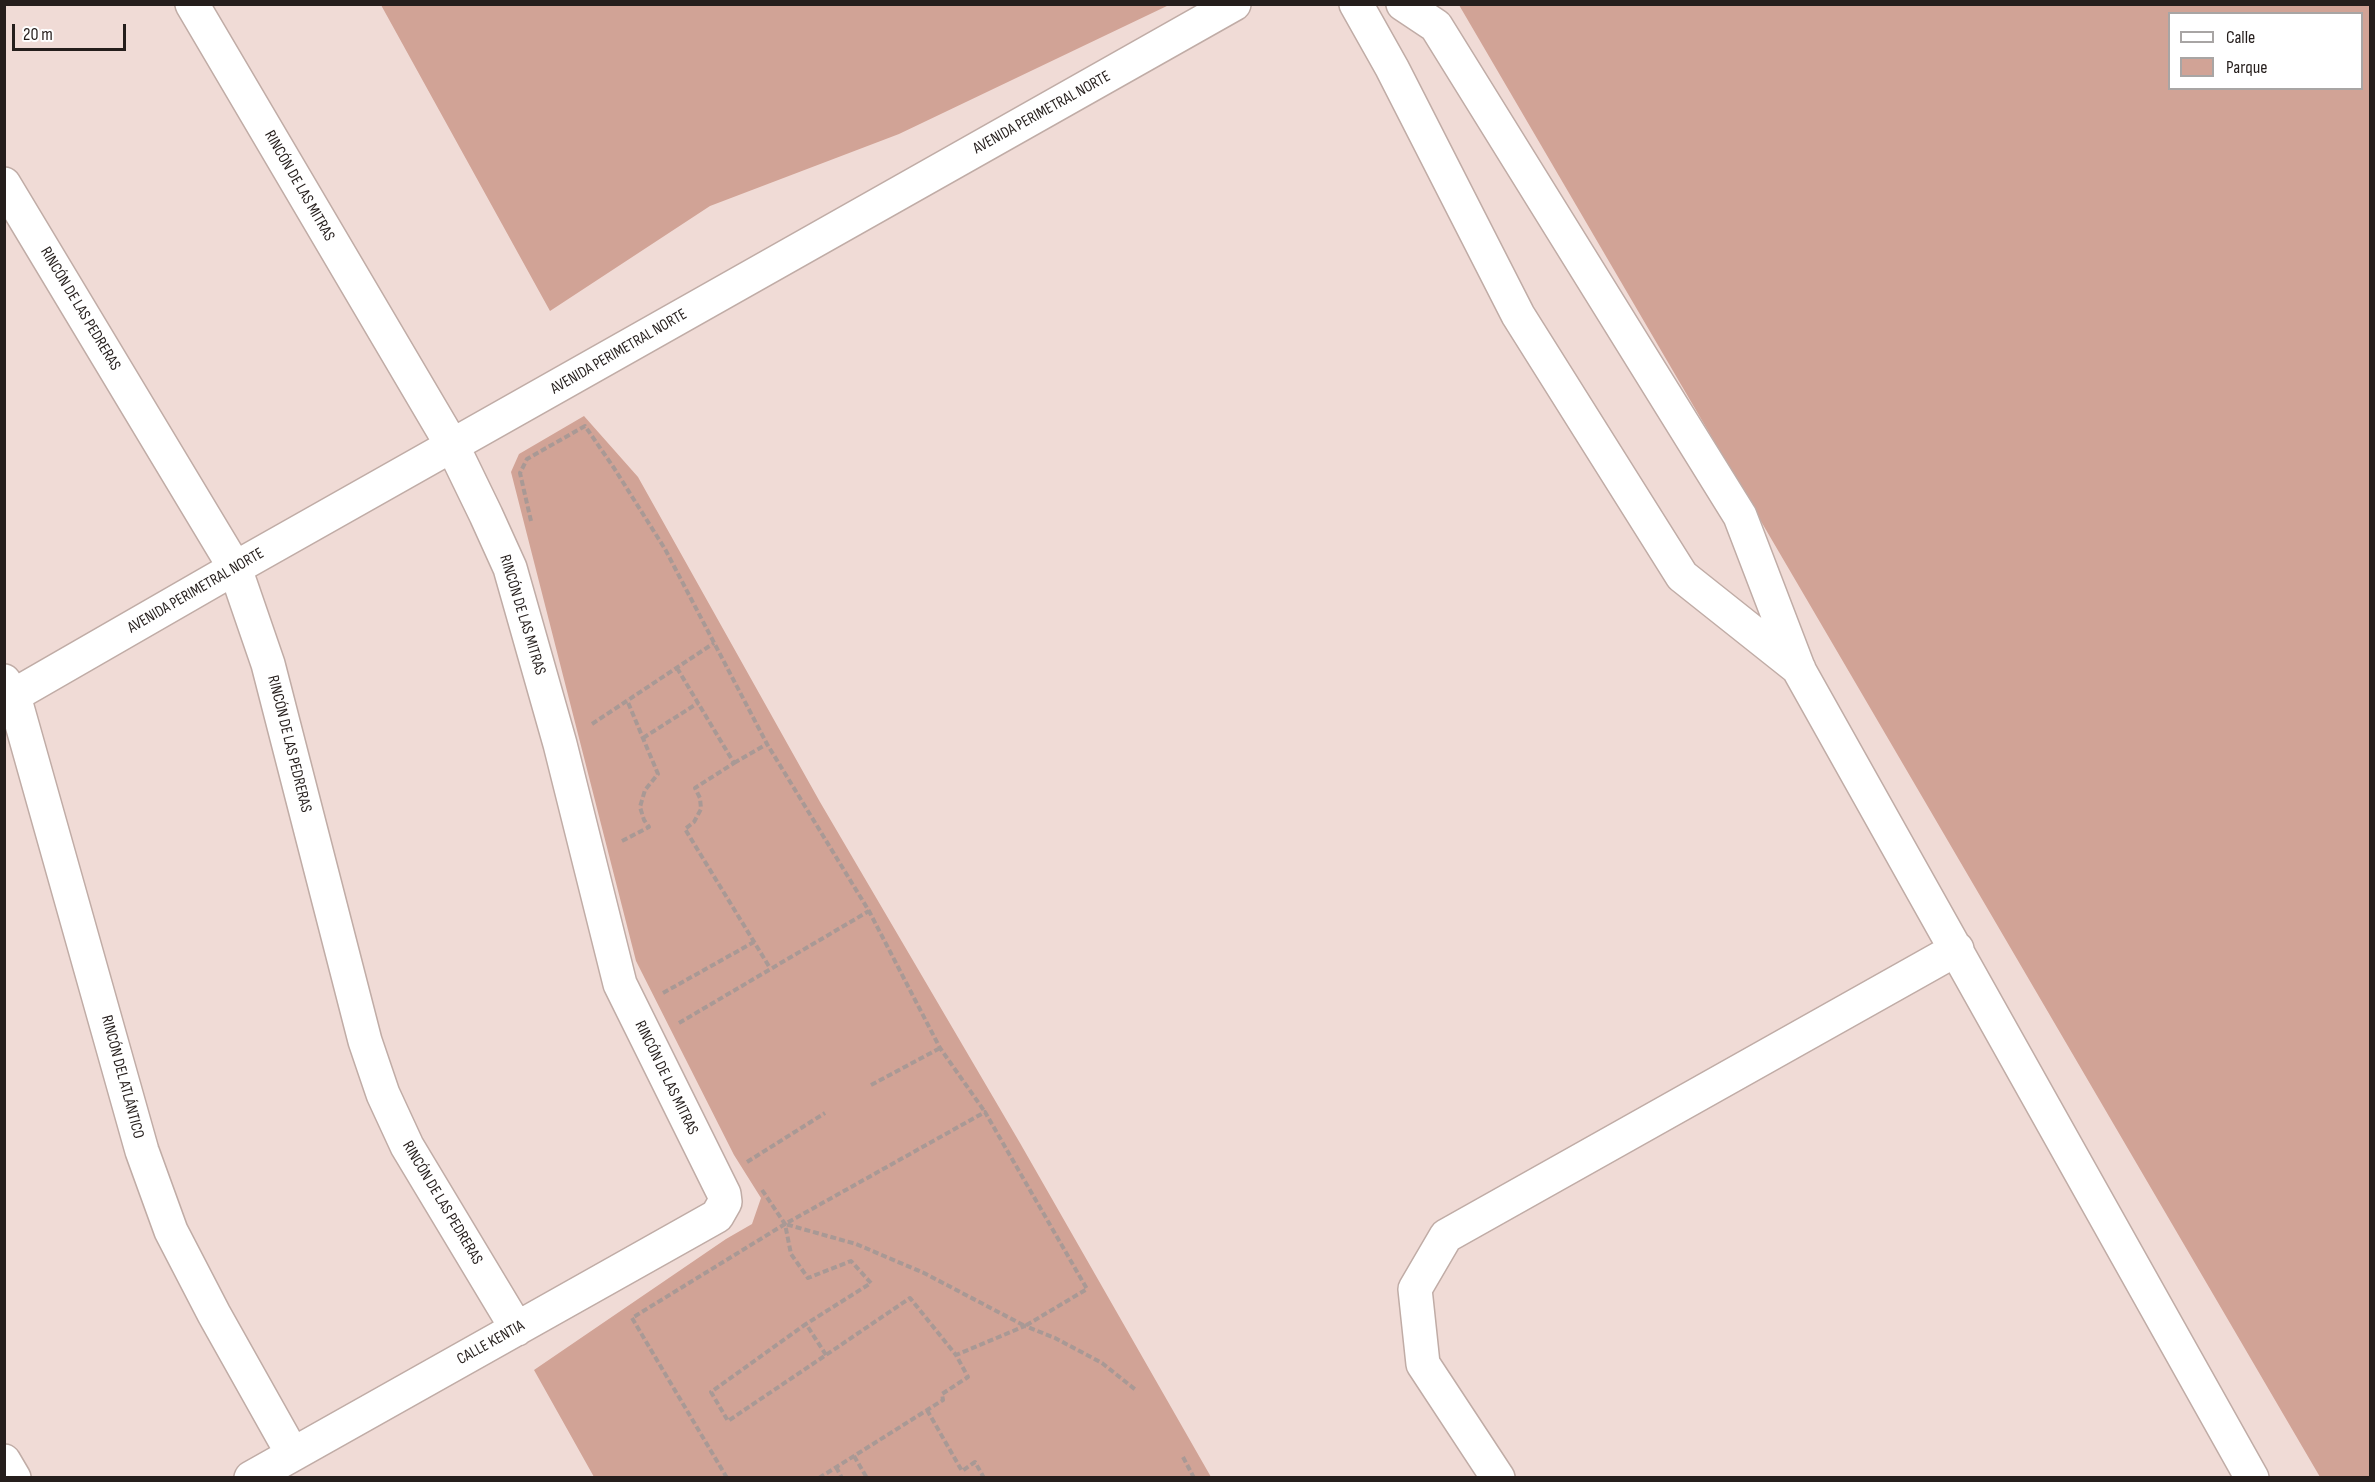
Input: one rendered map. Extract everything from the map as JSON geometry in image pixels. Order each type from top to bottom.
[{"type":"street","name":"RINCÓN DE LAS MITRAS","points":[[192,4],[453,447],[510,568],[560,744],[620,984],[724,1194],[725,1202]]},
{"type":"street","name":"AVENIDA PERIMETRAL NORTE","points":[[8,693],[453,447],[1234,4]]},
{"type":"street","points":[[1356,4],[1392,68],[1518,315],[1682,576],[1799,670]]},
{"type":"street","points":[[1403,4],[1436,26],[1740,516],[1799,670],[2252,1478]]},
{"type":"street","name":"RINCÓN DE LAS PEDRERAS","points":[[4,184],[235,568],[268,664],[365,1041],[383,1094],[407,1146],[517,1329]]},
{"type":"street","name":"RINCÓN DEL ATLÁNTICO","points":[[8,693],[142,1151],[171,1230],[214,1314],[292,1453]]},
{"type":"street","points":[[1498,1478],[1423,1364],[1415,1289],[1446,1236],[1957,949]]},
{"type":"street","name":"CALLE KENTIA","points":[[251,1478],[717,1216],[725,1202]]},
{"type":"street","points":[[4,1461],[14,1478]]},
{"type":"path","points":[[533,529],[520,473],[527,459],[585,426],[665,549],[767,744],[870,911],[940,1048],[984,1112],[1087,1289],[1025,1326],[956,1355]]},
{"type":"path","points":[[588,726],[714,643]]},
{"type":"path","points":[[677,668],[734,763]]},
{"type":"path","points":[[622,841],[649,826],[644,820],[640,807],[645,790],[658,774],[627,700]]},
{"type":"path","points":[[643,738],[698,703]]},
{"type":"path","points":[[767,744],[695,788],[700,798],[700,809],[694,822],[685,829],[770,968]]},
{"type":"path","points":[[619,829],[625,852]]},
{"type":"path","points":[[678,1023],[870,911]]},
{"type":"path","points":[[662,994],[754,942]]},
{"type":"path","points":[[659,983],[667,1004]]},
{"type":"path","points":[[672,1014],[683,1034]]},
{"type":"path","points":[[871,1085],[940,1048]]},
{"type":"path","points":[[727,1478],[632,1318],[785,1224],[984,1112]]},
{"type":"path","points":[[752,1157],[825,1113]]},
{"type":"path","points":[[785,1224],[791,1254],[808,1278],[851,1261],[871,1283],[806,1324],[711,1392],[728,1421],[910,1298],[956,1355],[968,1377],[942,1394],[943,1400],[819,1478]]},
{"type":"path","points":[[785,1224],[856,1244],[924,1273],[1102,1364],[1137,1391]]},
{"type":"path","points":[[806,1324],[826,1354]]},
{"type":"path","points":[[927,1410],[962,1471],[975,1462],[984,1478]]},
{"type":"path","points":[[854,1456],[867,1478]]},
{"type":"path","points":[[1183,1457],[1194,1478]]},
{"type":"path","points":[[836,1467],[842,1478]]},
{"type":"green space","points":[[381,5],[1169,5],[899,134],[710,206],[550,311]]},
{"type":"green space","points":[[1459,5],[2370,5],[2370,1477],[2320,1477]]},
{"type":"green space","points":[[584,416],[638,477],[820,802],[1020,1143],[1211,1477],[594,1477],[534,1370],[726,1239],[752,1224],[761,1198],[734,1155],[636,961],[511,472],[519,454]]}]
